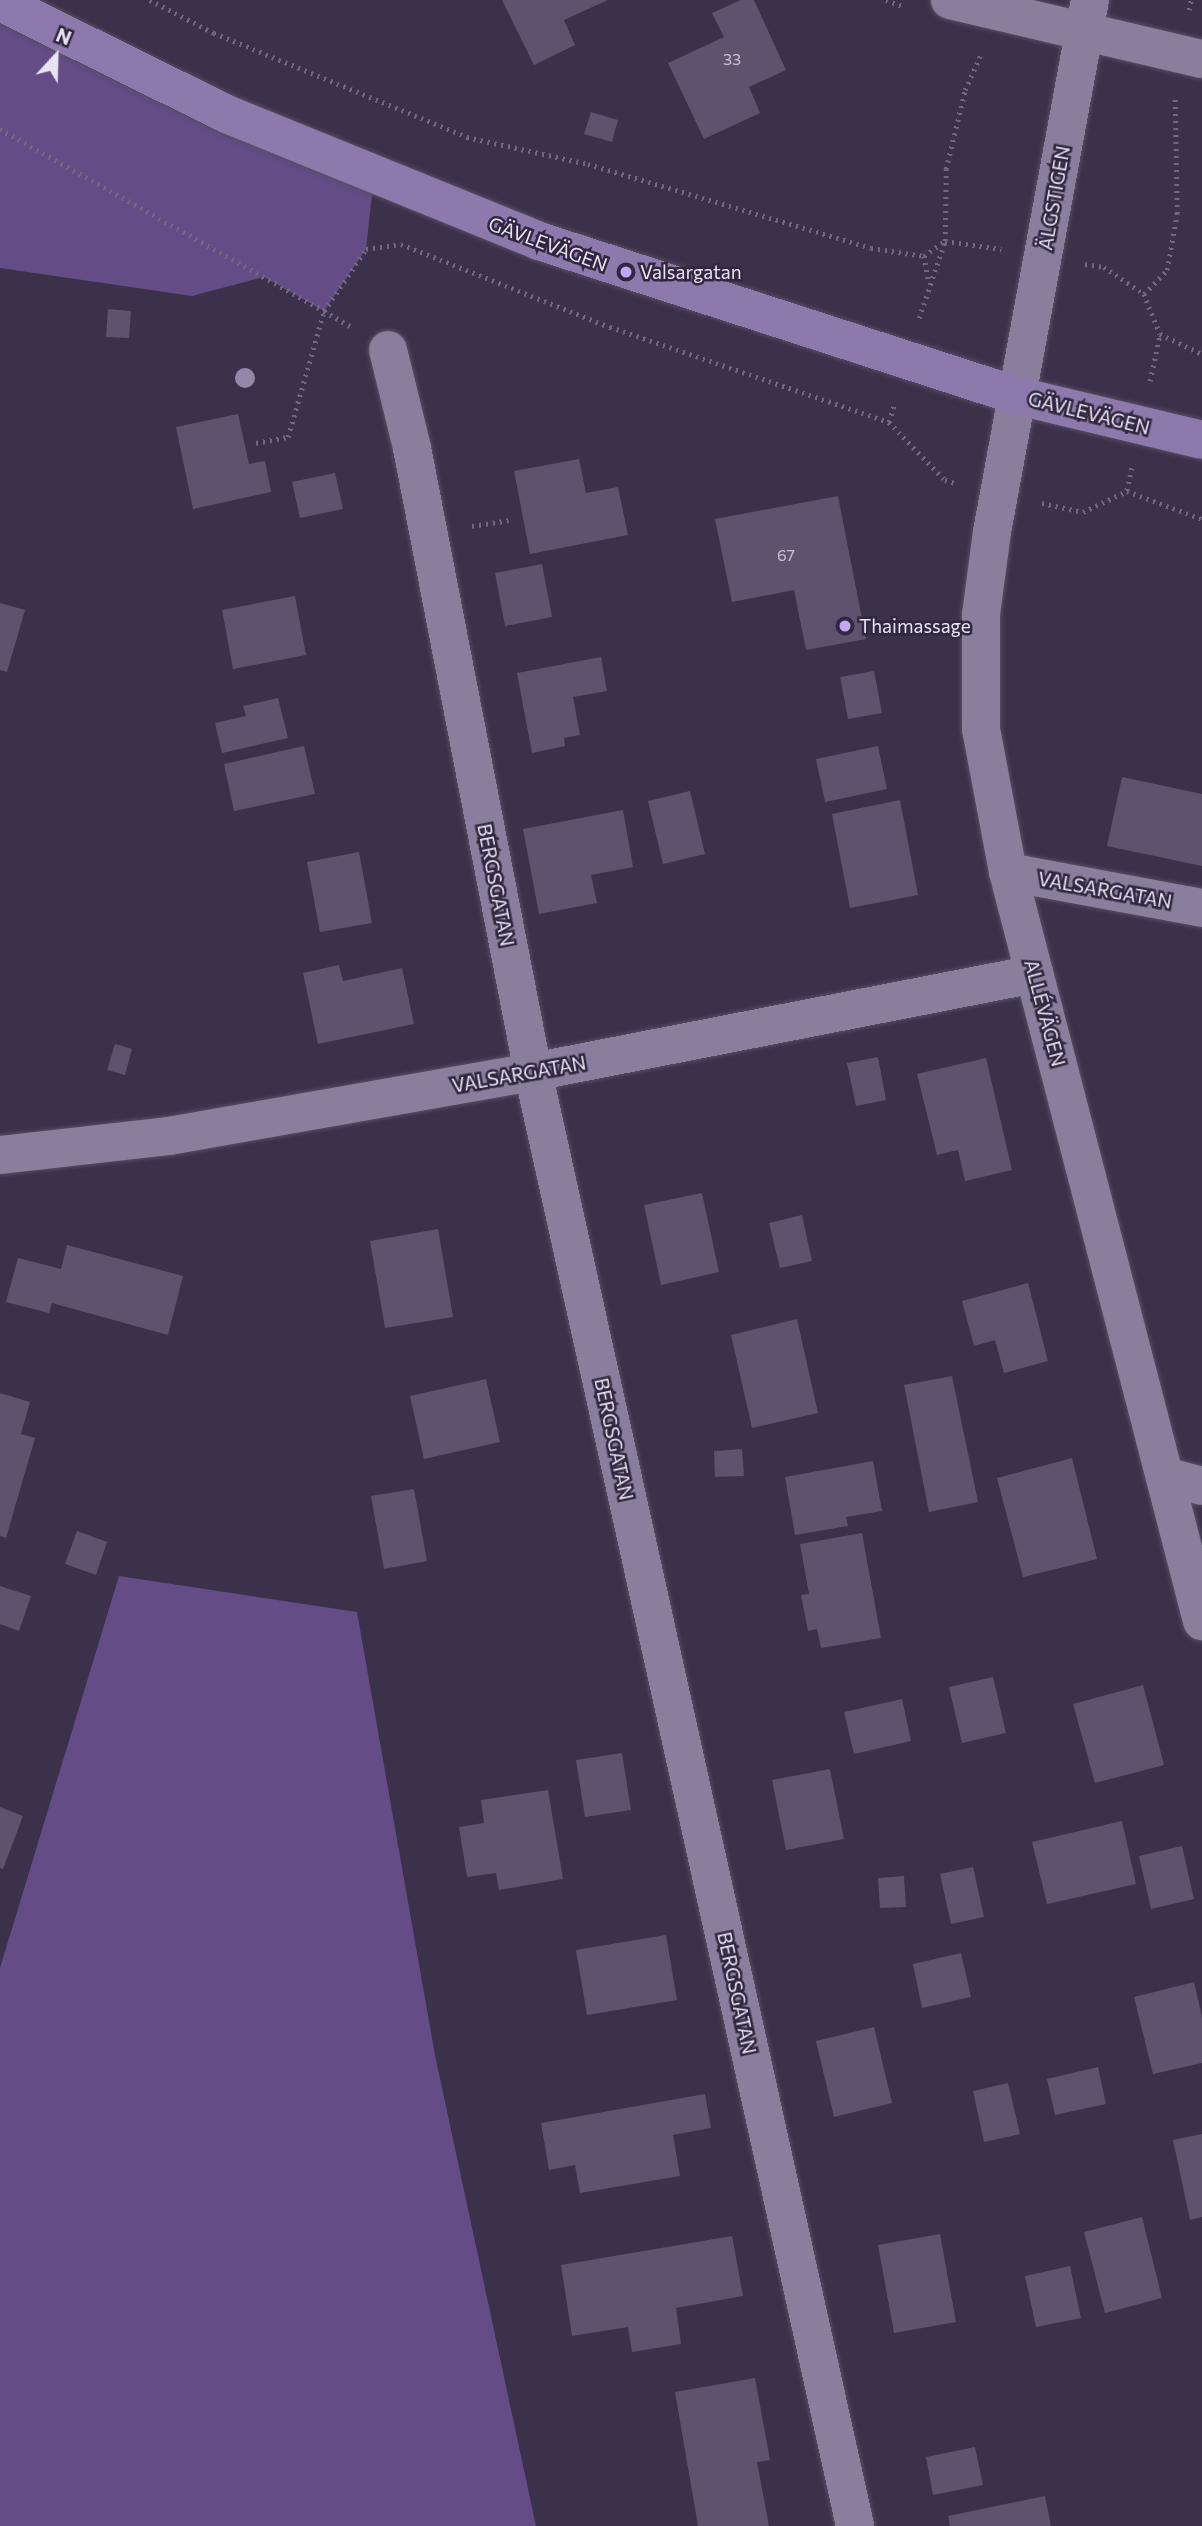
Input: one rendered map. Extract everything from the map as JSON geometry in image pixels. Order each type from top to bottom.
[{"type":"main road","name":"GÄVLEVÄGEN","points":[[0,2],[229,116],[538,241],[1018,396],[1202,440]]},
{"type":"street","points":[[950,0],[1087,17],[1192,57]]},
{"type":"street","name":"ÄLGSTIGEN","points":[[1018,396],[1087,17]]},
{"type":"street","name":"BERGSGATAN","points":[[388,349],[412,448],[533,1072],[855,2526]]},
{"type":"street","name":"ALLÉVÄGEN","points":[[1018,396],[981,614],[981,729],[1009,872],[1202,1621]]},
{"type":"street","name":"VALSARGATAN","points":[[1009,872],[1202,908]]},
{"type":"street","name":"VALSARGATAN","points":[[0,1155],[169,1136],[533,1072],[1035,974]]},
{"type":"street","points":[[1166,1476],[1202,1486]]},
{"type":"path","points":[[150,0],[239,44],[467,137],[588,163],[871,248],[924,256],[945,241],[1104,267],[1144,294],[1160,334],[1202,354]]},
{"type":"path","points":[[1144,294],[1167,270],[1177,214],[1175,101],[1192,57]]},
{"type":"path","points":[[924,256],[929,284]]},
{"type":"path","points":[[256,443],[288,436],[324,311]]},
{"type":"shaded area","points":[[0,2],[374,177],[366,249],[324,311],[264,277],[192,296],[0,268]]},
{"type":"shaded area","points":[[119,1576],[357,1612],[435,2055],[536,2526],[0,2526],[0,1968]]},
{"type":"building","points":[[502,0],[608,0],[564,20],[575,45],[534,65]]},
{"type":"building","points":[[741,0],[754,0],[786,70],[749,87],[760,113],[704,139],[668,63],[724,37],[712,13]]},
{"type":"building","points":[[591,112],[618,120],[612,142],[584,134]]},
{"type":"building","points":[[108,309],[131,311],[129,338],[106,337]]},
{"type":"building","points":[[238,414],[249,464],[265,461],[271,492],[193,509],[176,427]]},
{"type":"building","points":[[579,459],[586,493],[618,487],[628,535],[530,554],[514,471]]},
{"type":"building","points":[[335,473],[343,509],[300,518],[292,482]]},
{"type":"building","points":[[838,496],[866,639],[806,650],[794,590],[732,602],[715,519]]},
{"type":"building","points":[[542,564],[552,617],[505,626],[495,573]]},
{"type":"building","points":[[295,596],[306,655],[233,669],[222,610]]},
{"type":"building","points":[[0,603],[25,610],[7,672],[0,670]]},
{"type":"building","points":[[601,657],[607,691],[573,697],[580,735],[564,738],[565,746],[532,753],[517,673]]},
{"type":"building","points":[[874,671],[882,713],[848,719],[840,677]]},
{"type":"building","points":[[278,698],[288,738],[222,753],[215,723],[246,716],[243,706]]},
{"type":"building","points":[[304,746],[315,794],[234,811],[224,764]]},
{"type":"building","points":[[878,746],[887,789],[825,802],[816,759]]},
{"type":"building","points":[[1122,777],[1202,794],[1202,866],[1107,846]]},
{"type":"building","points":[[690,791],[705,854],[663,864],[648,801]]},
{"type":"building","points":[[900,800],[918,895],[850,908],[832,814]]},
{"type":"building","points":[[623,810],[633,867],[591,875],[597,903],[539,914],[523,829]]},
{"type":"building","points":[[359,852],[372,923],[320,932],[307,862]]},
{"type":"building","points":[[339,965],[343,981],[402,968],[414,1024],[318,1044],[303,973]]},
{"type":"building","points":[[115,1044],[132,1049],[125,1075],[107,1070]]},
{"type":"building","points":[[878,1057],[886,1100],[856,1106],[847,1063]]},
{"type":"building","points":[[986,1058],[1012,1170],[965,1181],[958,1150],[937,1155],[917,1074]]},
{"type":"building","points":[[702,1193],[719,1272],[661,1285],[644,1205]]},
{"type":"building","points":[[802,1215],[812,1261],[780,1268],[769,1223]]},
{"type":"building","points":[[438,1229],[453,1317],[385,1328],[370,1241]]},
{"type":"building","points":[[67,1245],[183,1276],[168,1335],[52,1303],[49,1313],[6,1302],[18,1258],[61,1269]]},
{"type":"building","points":[[1028,1283],[1048,1361],[1004,1373],[995,1340],[974,1346],[962,1301]]},
{"type":"building","points":[[797,1319],[818,1413],[752,1428],[731,1335]]},
{"type":"building","points":[[952,1376],[978,1502],[929,1512],[904,1385]]},
{"type":"building","points":[[486,1379],[500,1442],[424,1459],[410,1396]]},
{"type":"building","points":[[0,1393],[30,1402],[21,1434],[35,1438],[6,1538],[0,1536]]},
{"type":"building","points":[[742,1449],[744,1476],[715,1477],[714,1451]]},
{"type":"building","points":[[1072,1458],[1097,1559],[1023,1577],[997,1478]]},
{"type":"building","points":[[873,1461],[882,1511],[846,1517],[848,1526],[795,1535],[785,1477]]},
{"type":"building","points":[[414,1489],[427,1561],[384,1569],[371,1496]]},
{"type":"building","points":[[77,1531],[107,1542],[96,1575],[65,1564]]},
{"type":"building","points":[[862,1533],[881,1638],[821,1648],[817,1629],[808,1631],[801,1595],[809,1594],[800,1544]]},
{"type":"building","points":[[0,1586],[31,1596],[19,1631],[0,1624]]},
{"type":"building","points":[[993,1677],[1006,1733],[962,1743],[949,1687]]},
{"type":"building","points":[[1143,1685],[1164,1765],[1095,1783],[1073,1704]]},
{"type":"building","points":[[902,1699],[911,1741],[854,1754],[844,1712]]},
{"type":"building","points":[[622,1753],[631,1810],[585,1817],[576,1760]]},
{"type":"building","points":[[830,1769],[844,1839],[786,1850],[772,1780]]},
{"type":"building","points":[[548,1790],[563,1879],[499,1890],[496,1873],[467,1877],[459,1827],[484,1823],[481,1800]]},
{"type":"building","points":[[0,1807],[23,1816],[3,1869],[0,1868]]},
{"type":"building","points":[[1122,1821],[1136,1884],[1047,1904],[1032,1842]]},
{"type":"building","points":[[1182,1846],[1194,1899],[1151,1909],[1139,1856]]},
{"type":"building","points":[[973,1867],[984,1917],[951,1924],[940,1874]]},
{"type":"building","points":[[904,1876],[906,1907],[880,1908],[878,1878]]},
{"type":"building","points":[[666,1935],[677,2000],[587,2015],[576,1950]]},
{"type":"building","points":[[961,1953],[971,1997],[922,2008],[913,1964]]},
{"type":"building","points":[[1194,1982],[1202,2017],[1202,2063],[1153,2074],[1134,1997]]},
{"type":"building","points":[[874,2027],[892,2103],[834,2117],[816,2041]]},
{"type":"building","points":[[1098,2067],[1106,2104],[1055,2115],[1047,2079]]},
{"type":"building","points":[[1008,2083],[1020,2134],[984,2142],[973,2091]]},
{"type":"building","points":[[705,2094],[711,2128],[673,2135],[680,2176],[580,2193],[575,2165],[549,2170],[541,2123]]},
{"type":"building","points":[[1202,2134],[1202,2217],[1190,2220],[1173,2140]]},
{"type":"building","points":[[1142,2217],[1162,2298],[1105,2313],[1084,2232]]},
{"type":"building","points":[[940,2234],[956,2322],[894,2333],[878,2245]]},
{"type":"building","points":[[732,2236],[743,2296],[676,2308],[681,2344],[632,2352],[628,2327],[572,2336],[561,2265]]},
{"type":"building","points":[[1070,2266],[1081,2318],[1036,2327],[1025,2276]]},
{"type":"building","points":[[755,2378],[770,2460],[757,2462],[769,2526],[698,2526],[675,2392]]},
{"type":"building","points":[[975,2447],[983,2485],[933,2495],[926,2457]]},
{"type":"building","points":[[1045,2496],[1051,2526],[950,2526],[948,2516]]},
{"type":"place","name":"Valsargatan","points":[[626,272]]},
{"type":"place","name":"Thaimassage","points":[[845,626]]}]
